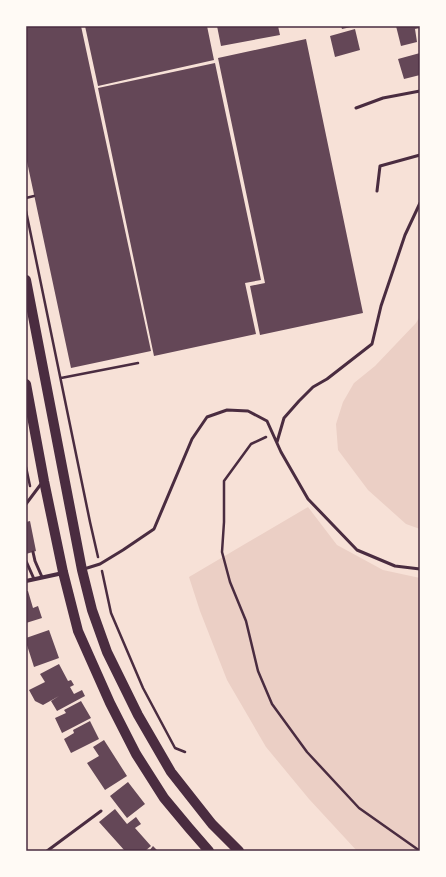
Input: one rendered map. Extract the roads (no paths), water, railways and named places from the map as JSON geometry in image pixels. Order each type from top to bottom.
[{"type":"main road","points":[[26,280],[82,570],[92,610],[107,652],[138,715],[171,772],[212,824],[239,851]]},
{"type":"main road","points":[[26,384],[63,572],[78,630],[110,703],[136,754],[164,798],[209,851]]},
{"type":"street","points":[[26,581],[63,572]]},
{"type":"lane","points":[[356,108],[383,98],[420,91]]},
{"type":"lane","points":[[377,191],[380,166],[420,155]]},
{"type":"lane","points":[[277,442],[284,418],[312,387],[327,379],[372,344],[381,306],[404,235],[420,203]]},
{"type":"lane","points":[[82,570],[100,564],[154,529],[192,439],[207,417],[227,410],[248,411],[267,421],[281,452],[308,499],[357,550],[395,566],[420,569]]},
{"type":"lane","points":[[26,504],[44,481]]},
{"type":"lane","points":[[33,552],[42,577]]},
{"type":"lane","points":[[26,561],[34,579]]},
{"type":"lane","points":[[47,851],[101,811]]}]
